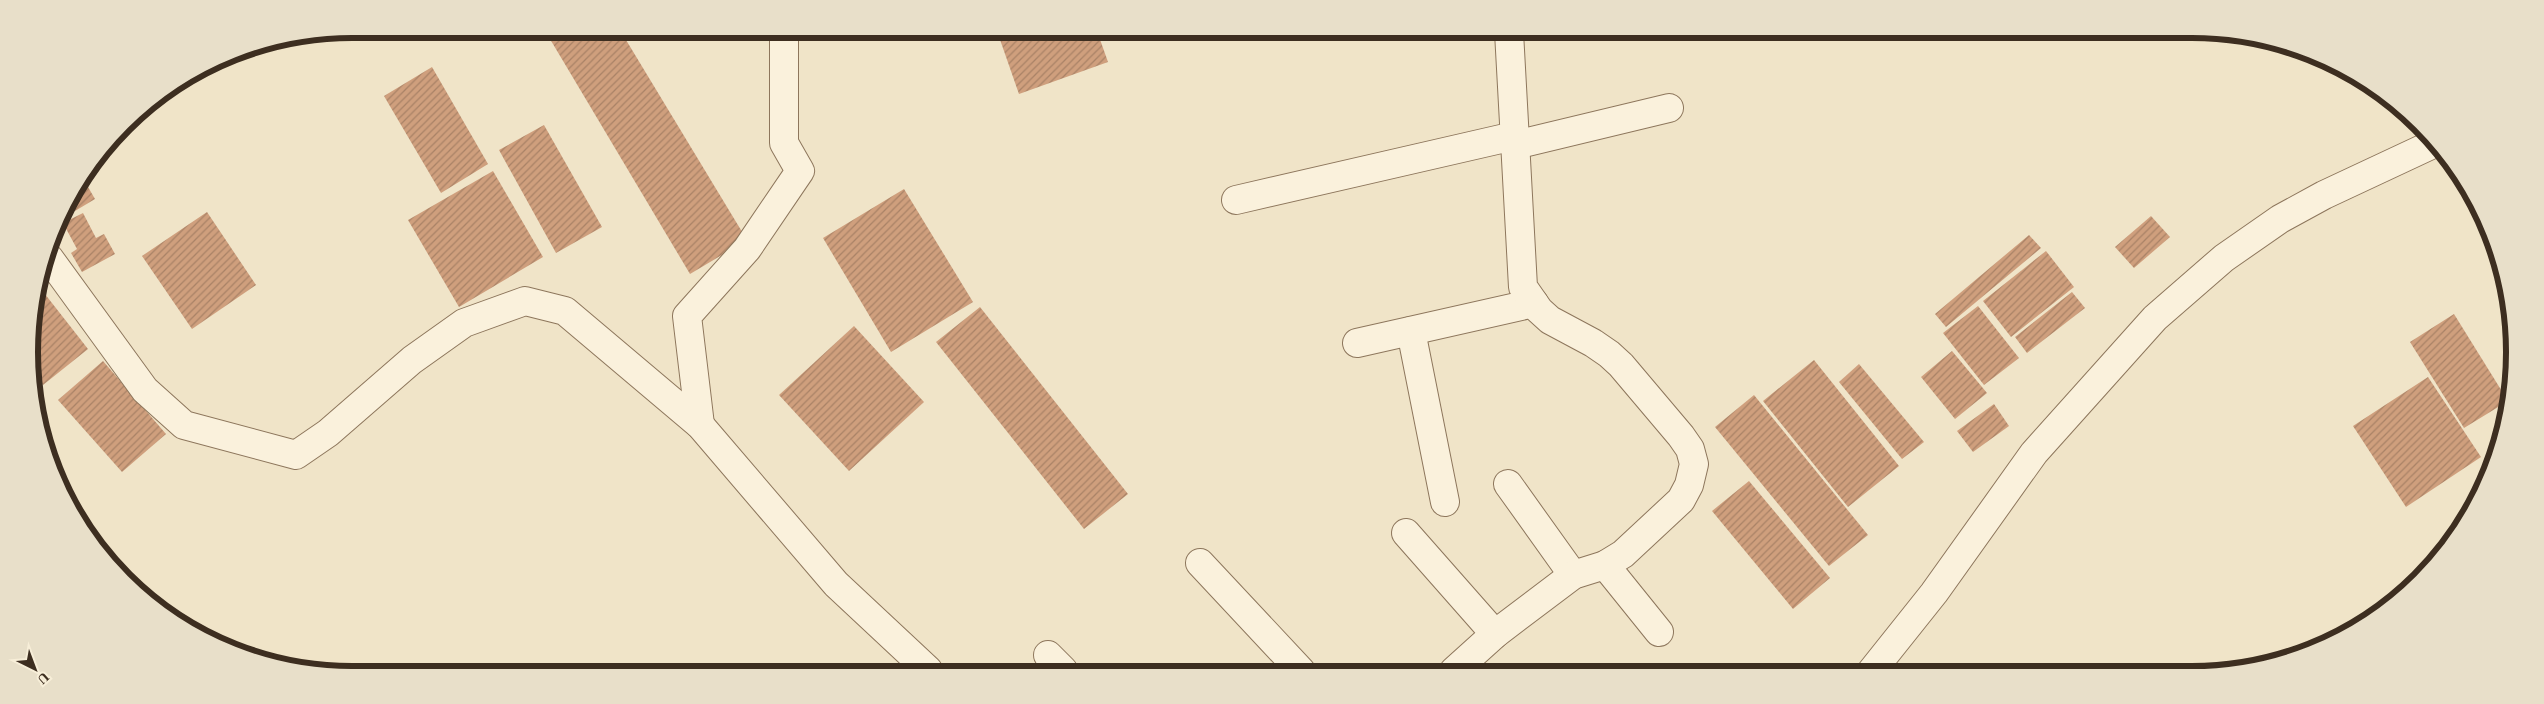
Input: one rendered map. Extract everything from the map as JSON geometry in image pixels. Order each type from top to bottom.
[{"type":"street","points":[[700,426],[687,316],[747,249],[800,171],[784,143],[784,38]]},
{"type":"street","points":[[1459,666],[1494,634],[1573,575],[1604,565],[1623,554],[1681,500],[1689,485],[1694,464],[1690,449],[1660,410],[1609,354],[1550,320],[1534,303],[1523,287],[1509,38]]},
{"type":"street","points":[[1236,200],[1669,108]]},
{"type":"street","points":[[1876,666],[1934,593],[2034,453],[2155,318],[2224,258],[2280,219],[2324,195],[2429,146]]},
{"type":"street","points":[[51,261],[145,390],[184,425],[296,455],[328,433],[412,360],[464,323],[525,301],[565,311],[700,426],[836,584],[924,666]]},
{"type":"street","points":[[1357,343],[1534,303]]},
{"type":"street","points":[[1411,331],[1445,502]]},
{"type":"street","points":[[1508,484],[1573,575]]},
{"type":"street","points":[[1406,533],[1494,634]]},
{"type":"street","points":[[1200,563],[1296,666]]},
{"type":"street","points":[[1604,565],[1659,632]]},
{"type":"building","points":[[549,38],[625,38],[747,240],[690,274]]},
{"type":"building","points":[[999,38],[1099,38],[1108,62],[1019,94]]},
{"type":"building","points":[[432,67],[488,164],[441,193],[384,96]]},
{"type":"building","points":[[544,125],[602,227],[556,253],[499,150]]},
{"type":"building","points":[[493,171],[543,257],[459,307],[408,220]]},
{"type":"building","points":[[87,184],[95,199],[75,211],[73,208]]},
{"type":"building","points":[[904,189],[973,302],[891,352],[823,238]]},
{"type":"building","points":[[207,212],[256,285],[192,329],[142,256]]},
{"type":"building","points":[[83,213],[96,238],[104,234],[115,254],[82,272],[71,253],[77,249],[64,225],[66,222]]},
{"type":"building","points":[[2151,216],[2170,237],[2134,268],[2115,247]]},
{"type":"building","points":[[2029,235],[2041,248],[1946,327],[1935,314]]},
{"type":"building","points":[[2046,251],[2074,287],[2011,337],[1983,301]]},
{"type":"building","points":[[44,292],[88,349],[43,385],[39,380],[38,373],[38,331]]},
{"type":"building","points":[[2072,292],[2085,308],[2027,353],[2015,337]]},
{"type":"building","points":[[1978,306],[2019,358],[1984,385],[1943,333]]},
{"type":"building","points":[[980,307],[1128,494],[1084,529],[936,342]]},
{"type":"building","points":[[2454,314],[2504,394],[2502,405],[2464,428],[2410,342]]},
{"type":"building","points":[[854,326],[924,402],[849,471],[779,395]]},
{"type":"building","points":[[1952,351],[1987,393],[1955,419],[1921,377]]},
{"type":"building","points":[[1814,360],[1899,466],[1848,507],[1763,401]]},
{"type":"building","points":[[103,361],[166,434],[122,472],[58,400]]},
{"type":"building","points":[[1859,364],[1924,442],[1902,459],[1839,382]]},
{"type":"building","points":[[2428,377],[2481,457],[2406,507],[2353,426]]},
{"type":"building","points":[[1754,395],[1868,535],[1829,566],[1715,427]]},
{"type":"building","points":[[1994,404],[2009,426],[1973,452],[1957,431]]},
{"type":"building","points":[[1749,481],[1830,578],[1793,609],[1712,511]]}]
